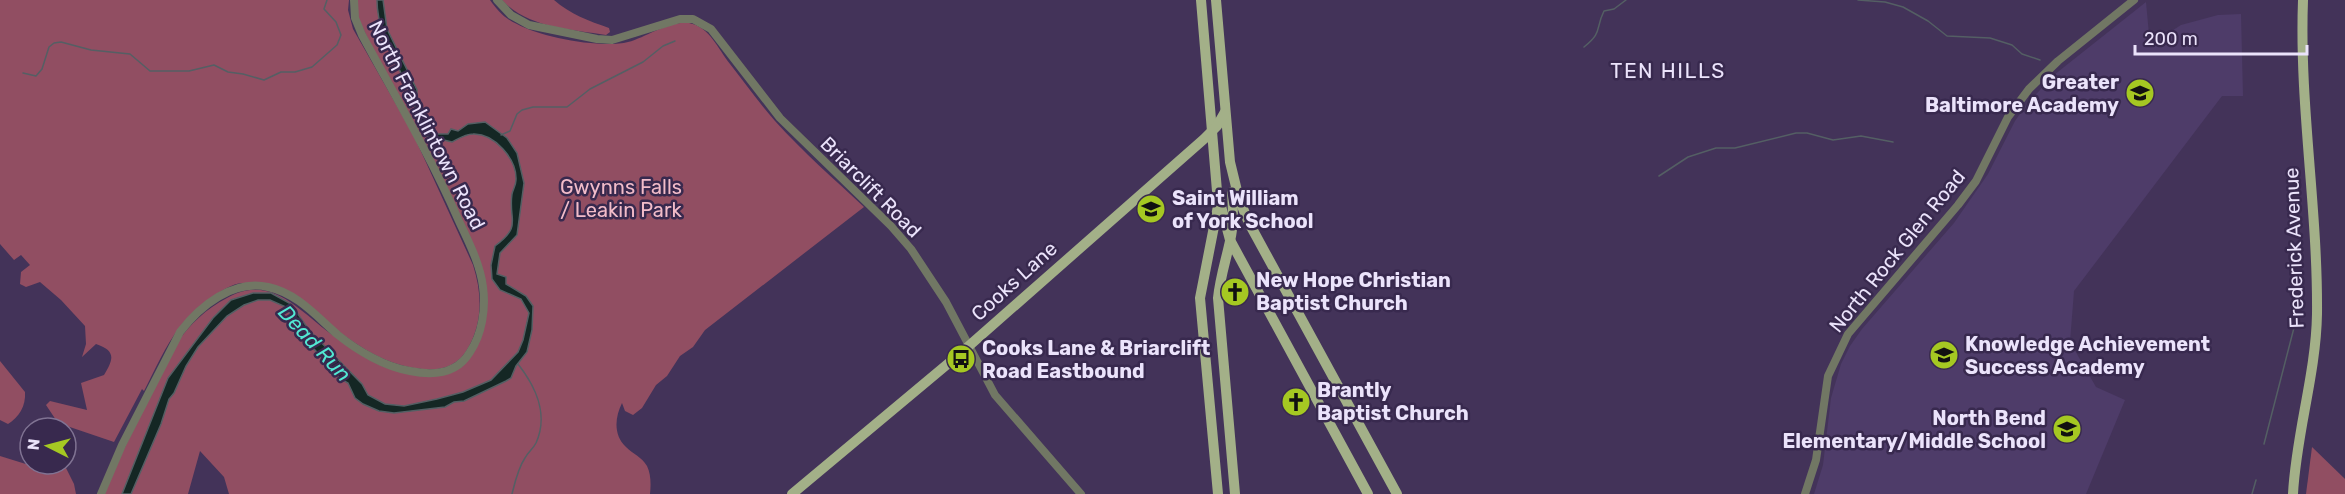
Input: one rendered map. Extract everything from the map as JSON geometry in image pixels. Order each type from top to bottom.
[{"type":"main road","points":[[1201,0],[1217,191],[1217,218],[1200,298],[1218,494]]},
{"type":"main road","points":[[1216,0],[1233,210],[1218,307],[1235,494]]},
{"type":"main road","name":"Frederick Avenue","points":[[2293,494],[2317,310],[2302,39],[2303,0]]},
{"type":"main road","name":"Cooks Lane","points":[[792,494],[968,346],[1212,131],[1225,112]]},
{"type":"main road","points":[[1230,162],[1239,200],[1249,223],[1397,494]]},
{"type":"main road","points":[[1217,191],[1230,240],[1368,494]]},
{"type":"street","name":"North Franklintown Road","points":[[101,494],[122,445],[180,332],[210,303],[238,288],[259,286],[283,292],[350,343],[380,361],[403,370],[425,374],[448,371],[460,364],[474,346],[482,324],[484,300],[479,268],[422,143],[362,34],[355,18],[354,0]]},
{"type":"street","name":"Briarclift Road","points":[[496,0],[520,21],[544,29],[605,40],[642,32],[670,21],[686,19],[703,23],[715,33],[780,118],[891,226],[911,249],[946,302],[1001,404],[1081,494]]},
{"type":"street","name":"North Rock Glen Road","points":[[1805,494],[1816,460],[1828,376],[1839,350],[1859,320],[1976,181],[1998,136],[2019,102],[2045,73],[2134,0]]},
{"type":"shaded area","points":[[2146,2],[2150,45],[2181,25],[2218,15],[2241,14],[2243,96],[2222,96],[2074,291],[2070,342],[2096,387],[2125,400],[2086,494],[1814,494],[1823,465],[1831,398],[1841,364],[1850,346],[1862,329],[1954,223],[1988,174],[2015,121],[2026,105],[2054,75]]},
{"type":"green space","points":[[0,0],[349,0],[348,10],[353,29],[413,134],[473,265],[478,286],[479,318],[473,338],[459,359],[443,368],[422,369],[392,362],[365,349],[327,323],[287,291],[242,283],[226,288],[200,307],[180,327],[144,391],[142,389],[114,442],[78,430],[78,416],[53,416],[46,405],[50,401],[87,410],[81,383],[104,375],[110,365],[110,353],[96,344],[82,357],[86,344],[85,326],[61,300],[40,282],[26,287],[20,284],[21,272],[30,265],[21,255],[14,260],[0,244]]},
{"type":"green space","name":"Gwynns Falls / Leakin Park","points":[[357,0],[490,0],[505,17],[527,29],[588,43],[617,44],[635,40],[674,24],[696,25],[713,39],[775,121],[864,207],[705,330],[693,347],[680,356],[667,376],[656,385],[642,408],[633,415],[625,411],[622,403],[618,414],[617,431],[622,442],[647,466],[650,494],[229,494],[224,477],[200,451],[188,494],[104,494],[109,479],[176,344],[205,312],[219,302],[243,291],[271,292],[284,298],[331,334],[388,368],[451,373],[479,341],[484,278],[358,18]]},
{"type":"green space","points":[[502,0],[554,0],[573,13],[609,28],[610,32],[606,35],[550,26],[524,16]]},
{"type":"green space","points":[[0,361],[25,392],[21,411],[8,424],[0,420]]},
{"type":"green space","points":[[2312,447],[2345,479],[2345,494],[2306,494]]},
{"type":"green space","points":[[0,456],[18,462],[18,476],[70,476],[76,494],[0,494]]},
{"type":"water","name":"Dead Run","points":[[377,0],[383,0],[387,29],[417,90],[420,108],[434,134],[448,134],[451,129],[458,131],[468,124],[485,122],[507,138],[517,153],[524,183],[517,235],[500,253],[497,274],[506,277],[506,284],[526,296],[533,306],[532,330],[527,352],[516,366],[511,378],[464,401],[454,402],[445,407],[394,413],[379,411],[355,398],[348,383],[339,378],[293,327],[294,319],[286,307],[270,300],[258,300],[244,305],[227,316],[198,347],[169,399],[161,424],[131,494],[122,494],[168,378],[213,318],[231,300],[253,293],[271,293],[291,304],[309,330],[362,384],[368,395],[385,404],[404,406],[463,392],[491,380],[518,352],[529,313],[521,299],[500,290],[492,279],[491,265],[495,246],[504,239],[512,227],[511,203],[516,184],[513,164],[503,149],[481,135],[467,135],[452,142],[423,135],[409,90],[381,27]]},
{"type":"waterway","points":[[23,73],[36,76],[42,69],[49,47],[61,42],[91,50],[130,54],[150,71],[189,71],[214,65],[228,72],[264,80],[281,72],[295,72],[312,67],[337,45],[341,35],[336,22],[324,9],[327,0]]},
{"type":"waterway","points":[[1584,47],[1596,34],[1604,11],[1614,9],[1626,0]]},
{"type":"waterway","points":[[1858,0],[1885,2],[1903,7],[1928,21],[1947,36],[1990,38],[2012,45],[2022,54],[2040,60]]},
{"type":"waterway","points":[[501,135],[510,131],[517,114],[522,110],[533,107],[567,107],[590,89],[643,62],[663,46],[675,41]]},
{"type":"waterway","points":[[1659,176],[1688,157],[1716,148],[1735,148],[1796,133],[1807,133],[1833,140],[1861,136],[1893,142]]},
{"type":"waterway","points":[[2264,444],[2296,320]]},
{"type":"waterway","points":[[512,494],[520,466],[536,443],[541,422],[539,401],[518,364]]},
{"type":"waterway","points":[[2252,494],[2256,480]]},
{"type":"place","name":"Greater Baltimore Academy","points":[[2140,93]]},
{"type":"place","name":"Saint William of York School","points":[[1151,209]]},
{"type":"place","name":"New Hope Christian Baptist Church","points":[[1235,292]]},
{"type":"place","name":"Knowledge Achievement Success Academy","points":[[1944,355]]},
{"type":"place","name":"Cooks Lane & Briarclift Road Eastbound","points":[[961,359]]},
{"type":"place","name":"Brantly Baptist Church","points":[[1296,402]]},
{"type":"place","name":"North Bend Elementary/Middle School","points":[[2067,429]]},
{"type":"district","name":"TEN HILLS","points":[[1668,70]]}]
